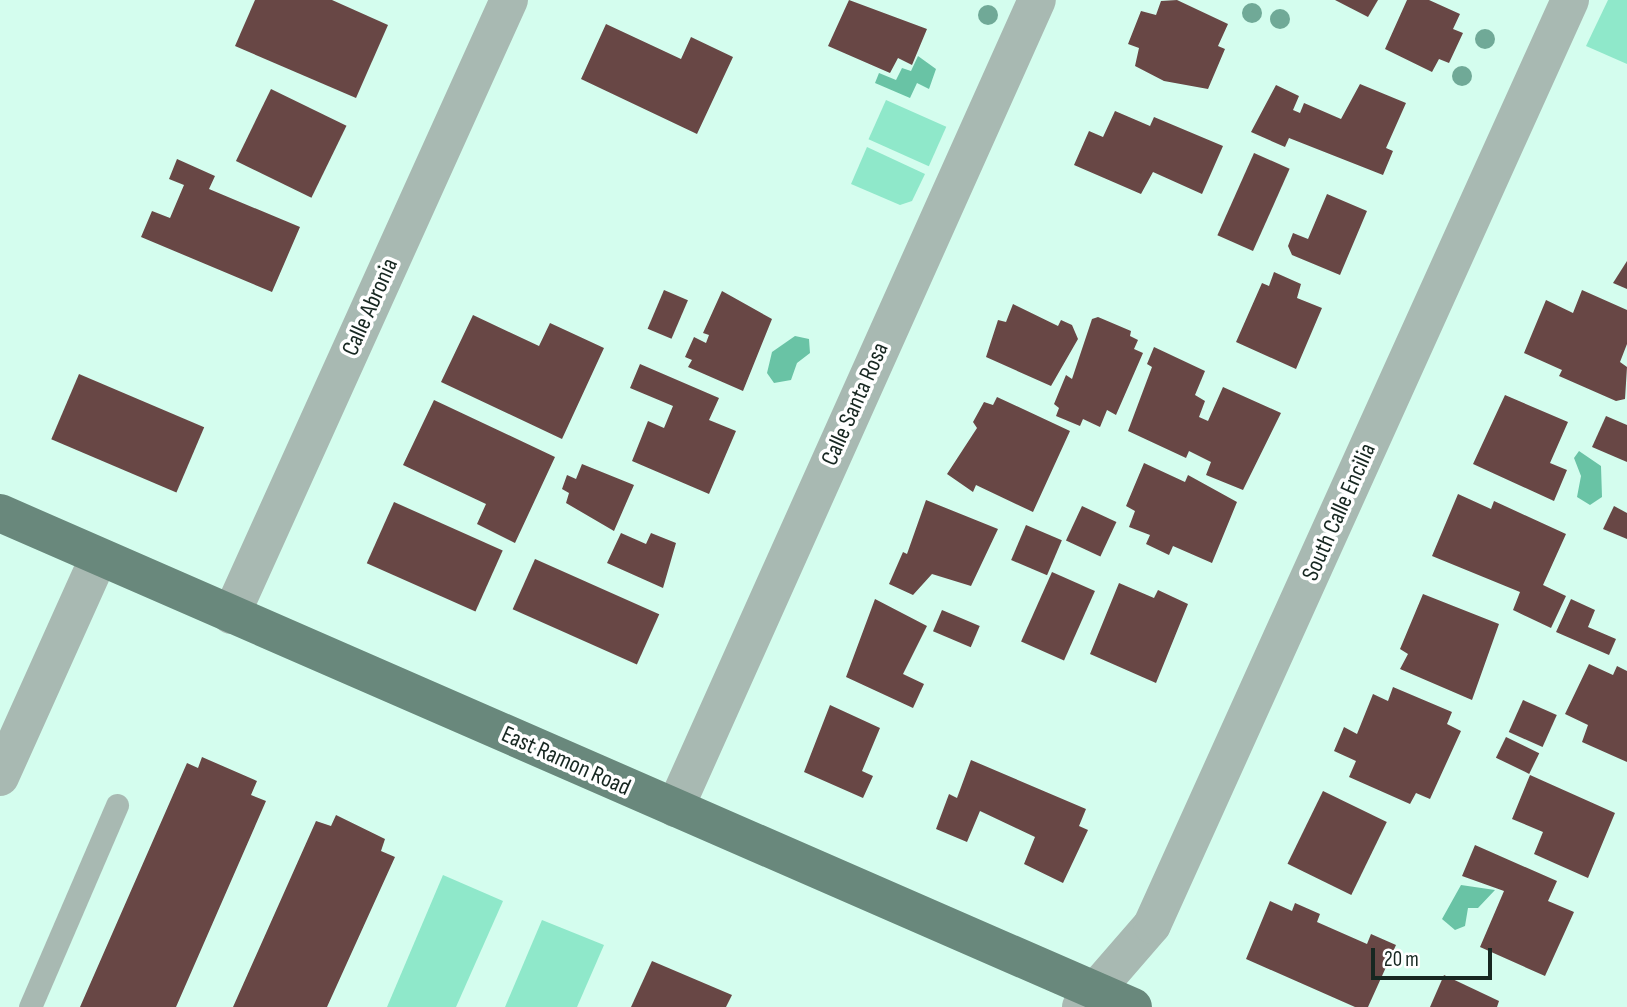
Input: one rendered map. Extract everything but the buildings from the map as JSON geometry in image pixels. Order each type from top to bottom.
[{"type":"main road","name":"East Ramon Road","points":[[0,513],[674,808],[1088,999],[1133,1007]]},
{"type":"street","name":"Calle Abronia","points":[[231,615],[509,0]]},
{"type":"street","name":"Calle Santa Rosa","points":[[674,808],[1037,0]]},
{"type":"street","name":"South Calle Encilia","points":[[1088,999],[1152,925],[1570,0]]},
{"type":"street","points":[[0,777],[99,556]]},
{"type":"lane","points":[[30,1007],[117,805]]},
{"type":"shaded area","points":[[1608,0],[1627,0],[1627,64],[1586,46]]},
{"type":"shaded area","points":[[918,56],[936,69],[929,89],[917,83],[910,98],[875,83],[879,73],[896,80],[902,68],[911,71]]},
{"type":"shaded area","points":[[886,100],[946,127],[929,166],[869,139]]},
{"type":"shaded area","points":[[867,147],[925,174],[912,201],[900,205],[851,184]]},
{"type":"shaded area","points":[[795,336],[809,339],[810,353],[797,363],[791,380],[774,383],[767,373],[772,352]]},
{"type":"shaded area","points":[[1579,451],[1601,466],[1602,497],[1590,505],[1577,497],[1581,476],[1574,458]]},
{"type":"shaded area","points":[[443,875],[503,901],[456,1007],[387,1007]]},
{"type":"shaded area","points":[[1461,885],[1495,890],[1478,908],[1468,908],[1465,926],[1455,930],[1442,919]]},
{"type":"shaded area","points":[[542,920],[604,945],[577,1007],[505,1007]]}]
